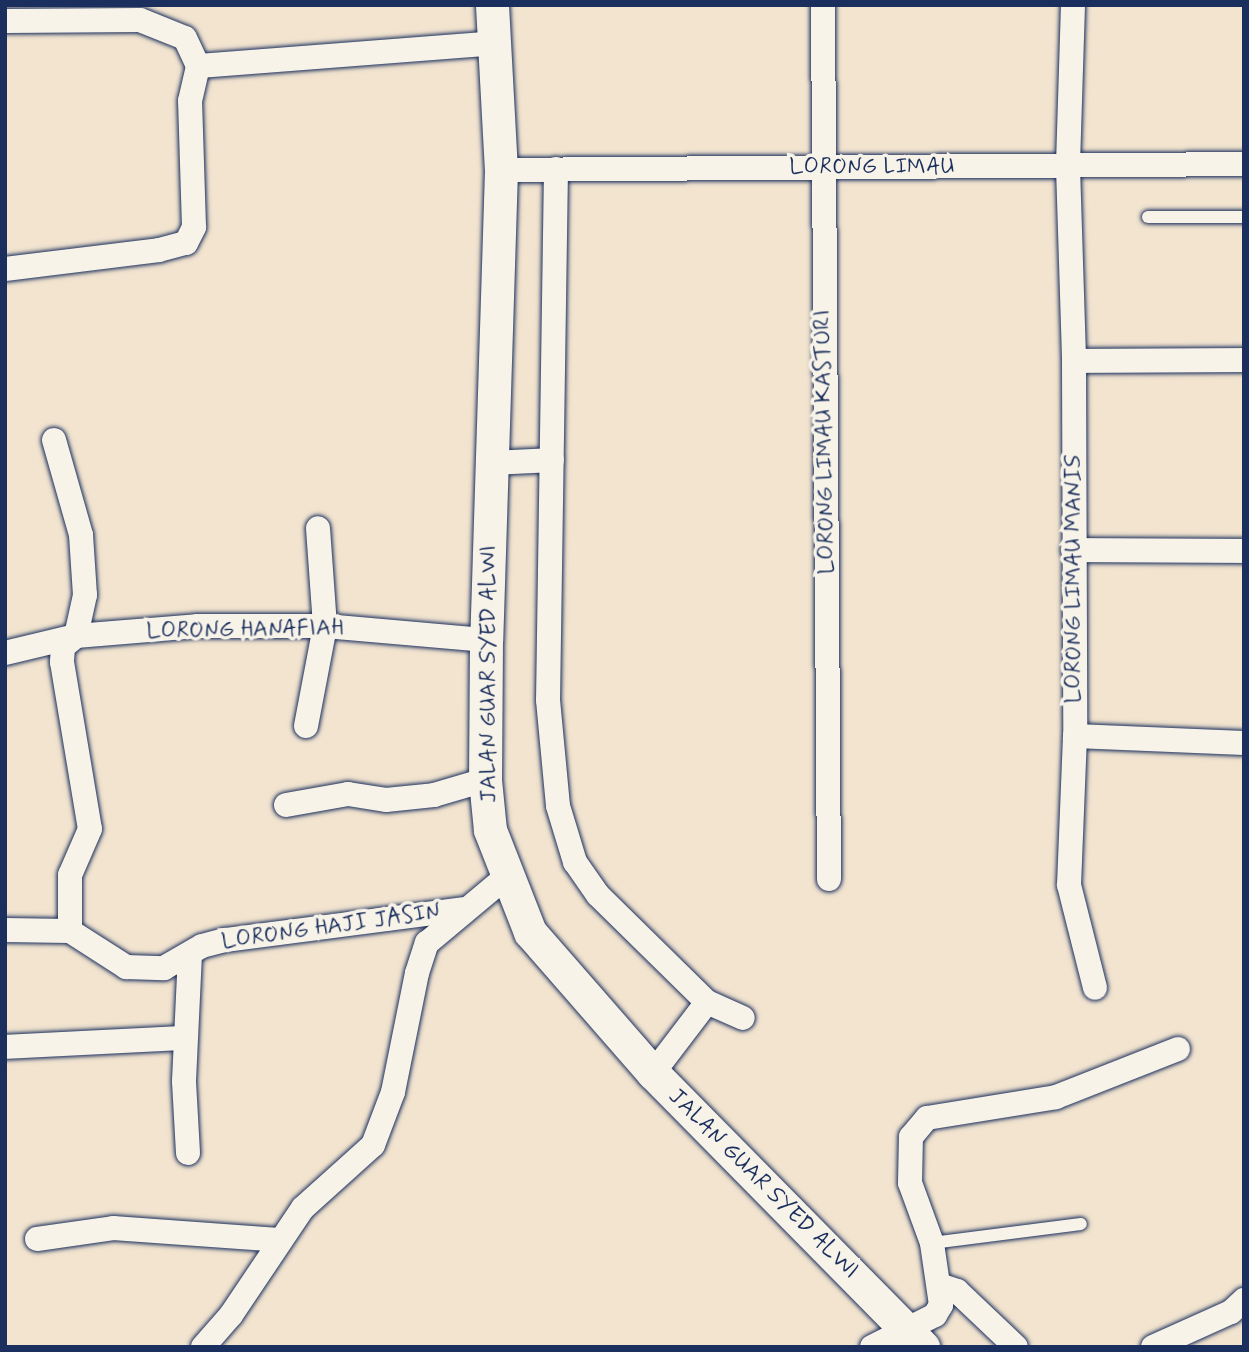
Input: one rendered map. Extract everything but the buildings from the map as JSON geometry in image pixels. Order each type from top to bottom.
[{"type":"street","name":"JALAN GUAR SYED ALWI","points":[[492,5],[501,170],[486,640],[485,780],[490,830],[506,877],[530,932],[653,1073],[916,1338]]},
{"type":"street","name":"LORONG LIMAU KASTURI","points":[[823,5],[822,167],[829,880]]},
{"type":"street","name":"LORONG LIMAU MANIS","points":[[1073,5],[1068,167],[1074,361],[1075,736],[1069,885],[1095,988]]},
{"type":"street","points":[[5,20],[140,20],[185,38],[198,66],[190,100],[194,227],[186,243],[159,250],[5,270]]},
{"type":"street","points":[[198,66],[495,43]]},
{"type":"street","name":"LORONG LIMAU","points":[[501,170],[1244,164]]},
{"type":"street","points":[[556,169],[548,700],[558,806],[575,862],[598,895],[707,1002],[743,1018]]},
{"type":"street","points":[[1074,361],[1244,360]]},
{"type":"street","points":[[5,930],[70,931],[70,875],[90,828],[62,662],[63,647],[76,636],[85,595],[81,535],[54,440]]},
{"type":"street","points":[[493,463],[552,460]]},
{"type":"street","points":[[306,726],[325,626],[318,528]]},
{"type":"street","points":[[1073,550],[1244,551]]},
{"type":"street","name":"LORONG HANAFIAH","points":[[5,653],[76,636],[197,626],[325,626],[486,640]]},
{"type":"street","points":[[1075,736],[1244,743]]},
{"type":"street","points":[[286,805],[348,794],[386,800],[434,795],[485,780]]},
{"type":"street","points":[[203,1347],[231,1315],[303,1208],[373,1145],[393,1092],[417,973],[428,943],[464,909],[506,877]]},
{"type":"street","name":"LORONG HAJI JASIN","points":[[70,931],[126,967],[164,968],[225,940],[464,909]]},
{"type":"street","points":[[188,1153],[185,1038],[190,954]]},
{"type":"street","points":[[653,1073],[707,1002]]},
{"type":"street","points":[[5,1047],[140,1044],[185,1038]]},
{"type":"street","points":[[873,1347],[916,1338],[941,1305],[932,1242],[910,1183],[911,1137],[927,1118],[1056,1097],[1178,1049]]},
{"type":"street","points":[[37,1239],[113,1228],[279,1240]]},
{"type":"street","points":[[939,1285],[957,1291],[1016,1347]]},
{"type":"street","points":[[1153,1347],[1231,1312],[1244,1300]]},
{"type":"lane","points":[[1148,217],[1244,217]]},
{"type":"lane","points":[[932,1242],[1081,1224]]}]
